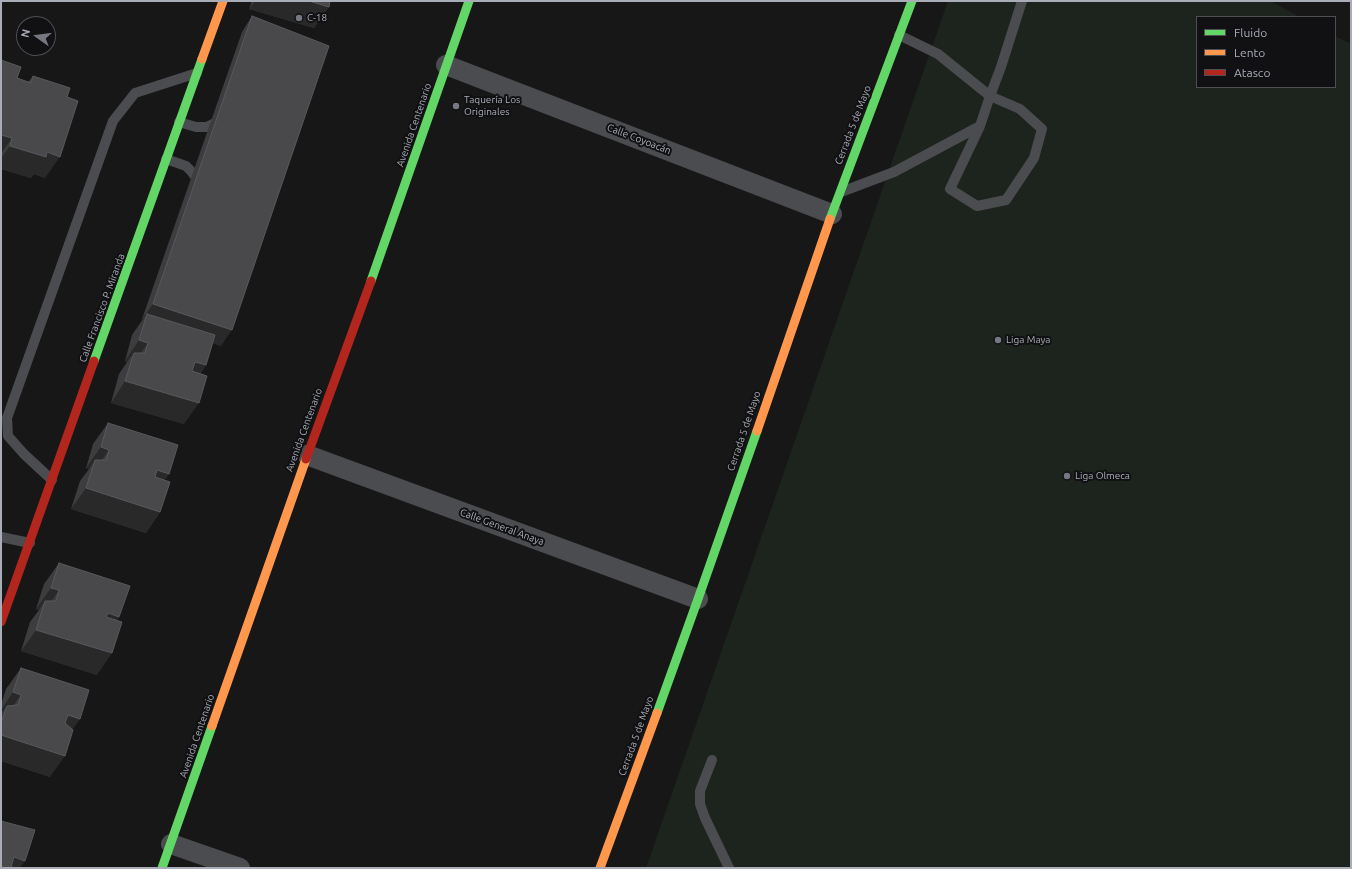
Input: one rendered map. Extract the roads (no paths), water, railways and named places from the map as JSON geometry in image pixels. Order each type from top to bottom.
[{"type":"main road","name":"Calle Francisco P. Miranda","points":[[1,622],[222,1]]},
{"type":"main road","name":"Avenida Centenario","points":[[162,868],[469,1]]},
{"type":"main road","name":"Cerrada 5 de Mayo","points":[[600,868],[698,599],[832,214],[912,1]]},
{"type":"street","name":"Calle Coyoacán","points":[[446,65],[832,214]]},
{"type":"street","name":"Calle General Anaya","points":[[307,455],[698,599]]},
{"type":"street","points":[[171,844],[240,868]]},
{"type":"lane","points":[[899,35],[938,54],[990,96],[1020,110],[1042,129],[1034,158],[1006,200],[976,206],[950,189],[980,126],[990,96],[1001,67],[1022,1]]},
{"type":"lane","points":[[52,480],[24,454],[8,436],[7,418],[113,121],[134,93],[197,73]]},
{"type":"lane","points":[[179,122],[196,127],[207,127],[215,123],[223,110]]},
{"type":"lane","points":[[840,193],[894,172],[980,126]]},
{"type":"lane","points":[[166,159],[186,166],[192,171],[197,179],[198,190],[196,197]]},
{"type":"lane","points":[[1,536],[30,543]]},
{"type":"lane","points":[[712,760],[700,791],[700,804],[705,818],[729,868]]},
{"type":"place","name":"C-18","points":[[299,18]]},
{"type":"place","name":"Taquería Los Originales","points":[[456,106]]},
{"type":"place","name":"Liga Maya","points":[[998,340]]},
{"type":"place","name":"Liga Olmeca","points":[[1067,476]]}]
